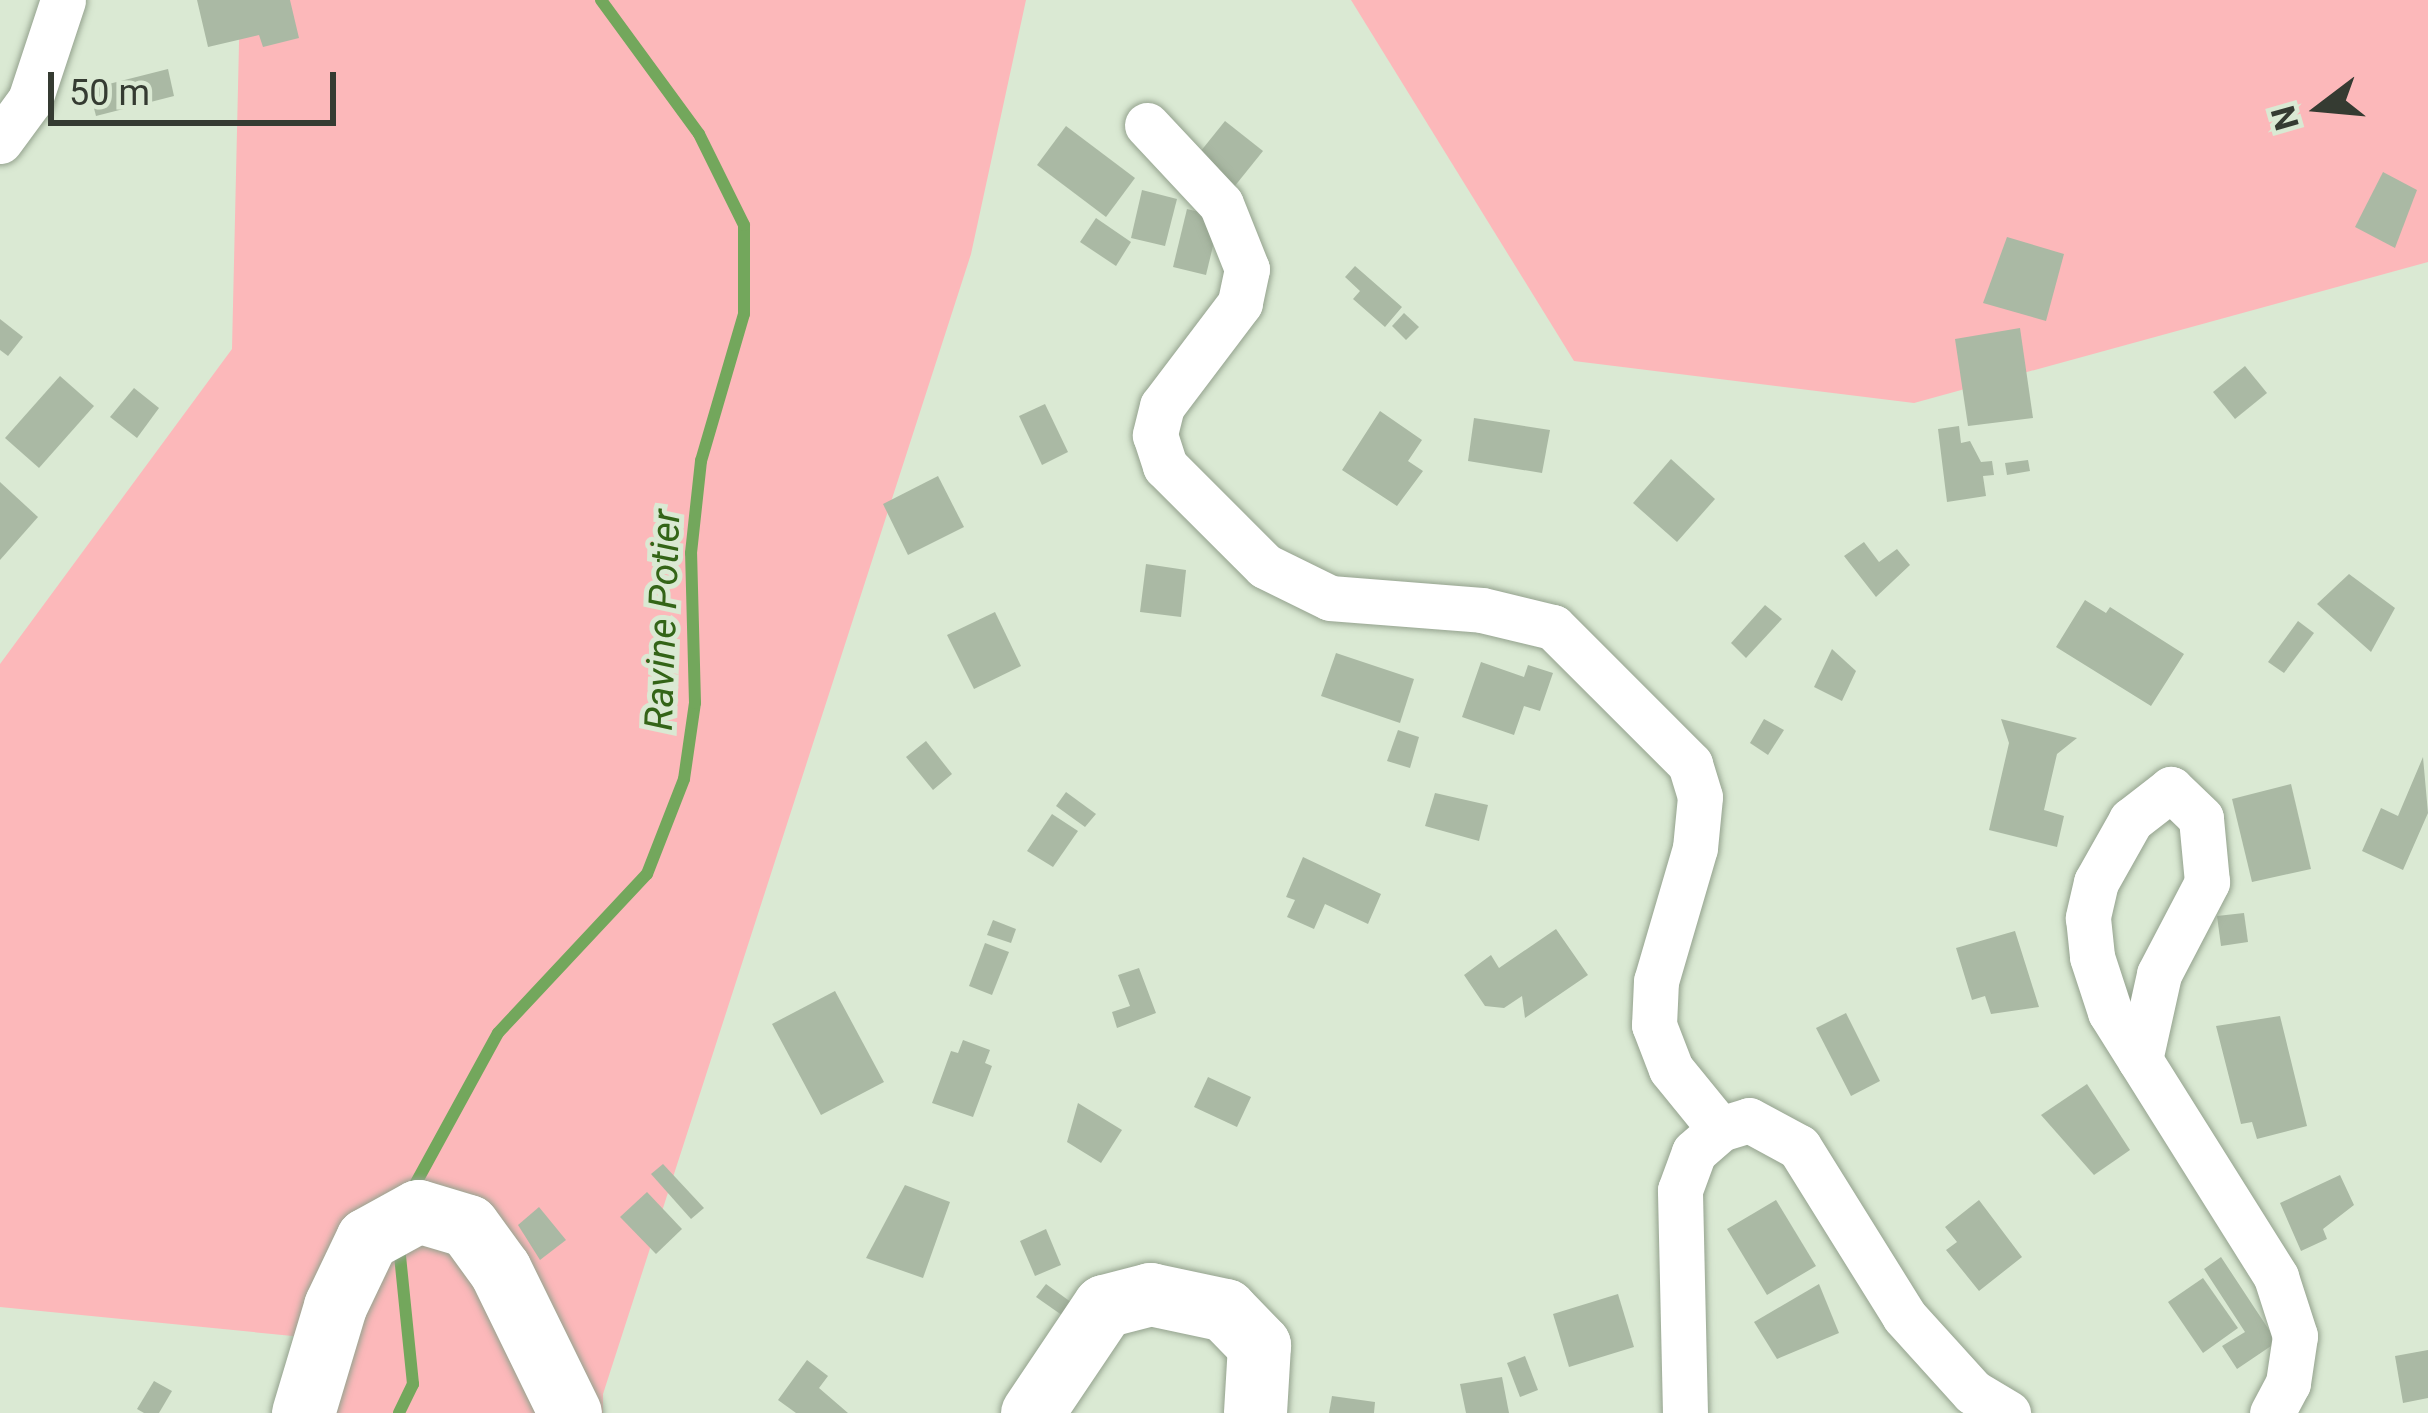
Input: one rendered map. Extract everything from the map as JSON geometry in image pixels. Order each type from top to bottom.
[{"type":"main road","points":[[304,1413],[335,1306],[367,1239],[418,1211],[468,1226],[500,1270],[570,1413]]},
{"type":"main road","points":[[1032,1413],[1104,1306],[1150,1294],[1225,1310],[1258,1345],[1255,1413]]},
{"type":"street","points":[[0,141],[30,100],[63,0]]},
{"type":"street","points":[[1147,125],[1221,204],[1247,269],[1240,303],[1162,406],[1155,435],[1165,466],[1265,566],[1330,598],[1482,610],[1552,627],[1690,764],[1700,797],[1695,848],[1656,981],[1654,1025],[1671,1069],[1720,1129]]},
{"type":"street","points":[[2140,1060],[2158,974],[2207,882],[2201,818],[2171,789],[2149,801],[2112,849],[2088,918],[2110,1012],[2140,1060],[2276,1277],[2295,1336],[2288,1383],[2272,1413]]},
{"type":"street","points":[[1685,1413],[1680,1190],[1694,1152],[1720,1129],[1749,1120],[1799,1147],[1904,1316],[1973,1392],[2008,1413]]},
{"type":"shaded area","points":[[240,0],[1026,0],[971,254],[603,1394],[603,1413],[310,1413],[313,1338],[0,1307],[0,664],[232,349]]},
{"type":"shaded area","points":[[1351,0],[2428,0],[2428,262],[1914,403],[1574,361]]},
{"type":"building","points":[[197,0],[290,0],[299,38],[263,47],[259,35],[208,47]]},
{"type":"building","points":[[168,69],[174,96],[96,116],[89,89]]},
{"type":"building","points":[[1225,121],[1263,151],[1230,192],[1192,162]]},
{"type":"building","points":[[1066,126],[1135,178],[1106,217],[1037,165]]},
{"type":"building","points":[[2383,172],[2417,190],[2395,248],[2355,227]]},
{"type":"building","points":[[1142,190],[1177,199],[1165,246],[1131,238]]},
{"type":"building","points":[[1187,209],[1220,217],[1206,275],[1173,267]]},
{"type":"building","points":[[1096,218],[1131,242],[1116,266],[1080,242]]},
{"type":"building","points":[[2007,237],[2064,254],[2046,321],[1983,303]]},
{"type":"building","points":[[1355,266],[1402,307],[1385,327],[1353,299],[1360,291],[1345,277]]},
{"type":"building","points":[[1404,313],[1419,327],[1406,340],[1392,326]]},
{"type":"building","points":[[0,319],[23,337],[8,356],[0,350]]},
{"type":"building","points":[[2020,328],[2033,418],[1968,426],[1955,339]]},
{"type":"building","points":[[2245,366],[2267,393],[2235,419],[2213,392]]},
{"type":"building","points":[[60,376],[94,406],[39,468],[5,438]]},
{"type":"building","points":[[134,388],[159,408],[137,438],[110,417]]},
{"type":"building","points":[[1045,404],[1068,452],[1042,465],[1019,416]]},
{"type":"building","points":[[1380,411],[1422,440],[1408,461],[1423,471],[1397,506],[1342,470]]},
{"type":"building","points":[[1474,418],[1550,430],[1542,473],[1468,461]]},
{"type":"building","points":[[1959,426],[1961,443],[1970,441],[1981,462],[1992,461],[1994,475],[1983,476],[1986,496],[1947,502],[1938,429]]},
{"type":"building","points":[[1671,459],[1715,499],[1677,542],[1633,503]]},
{"type":"building","points":[[2028,460],[2030,471],[2007,475],[2005,463]]},
{"type":"building","points":[[938,476],[964,527],[908,555],[883,504]]},
{"type":"building","points":[[0,482],[38,517],[0,560]]},
{"type":"building","points":[[1864,542],[1879,562],[1897,549],[1910,565],[1876,597],[1844,556]]},
{"type":"building","points":[[1146,564],[1186,570],[1181,617],[1140,612]]},
{"type":"building","points":[[2349,574],[2395,608],[2371,652],[2317,604]]},
{"type":"building","points":[[2085,600],[2106,613],[2110,607],[2184,654],[2151,706],[2056,647]]},
{"type":"building","points":[[1765,605],[1782,619],[1746,658],[1731,643]]},
{"type":"building","points":[[995,612],[1021,666],[974,689],[947,635]]},
{"type":"building","points":[[2298,621],[2314,633],[2284,673],[2268,662]]},
{"type":"building","points":[[1832,649],[1856,671],[1842,701],[1814,687]]},
{"type":"building","points":[[1336,653],[1414,679],[1400,723],[1321,696]]},
{"type":"building","points":[[1481,662],[1524,677],[1528,665],[1553,673],[1540,711],[1524,706],[1514,735],[1462,717]]},
{"type":"building","points":[[1764,719],[1784,730],[1768,755],[1750,743]]},
{"type":"building","points":[[2001,719],[2077,738],[2057,754],[2044,810],[2064,816],[2057,847],[1989,830],[2009,743]]},
{"type":"building","points":[[1398,730],[1419,737],[1410,768],[1387,761]]},
{"type":"building","points":[[926,741],[952,774],[933,790],[906,757]]},
{"type":"building","points":[[2423,757],[2428,813],[2403,870],[2362,851],[2381,808],[2398,816]]},
{"type":"building","points":[[2291,784],[2311,869],[2252,882],[2232,799]]},
{"type":"building","points":[[1066,792],[1096,814],[1085,827],[1056,806]]},
{"type":"building","points":[[1435,793],[1488,805],[1479,841],[1425,826]]},
{"type":"building","points":[[1052,814],[1078,831],[1053,867],[1027,851]]},
{"type":"building","points":[[1303,857],[1381,894],[1368,924],[1325,904],[1314,929],[1287,917],[1295,900],[1286,897]]},
{"type":"building","points":[[2244,913],[2248,942],[2221,946],[2217,916]]},
{"type":"building","points":[[993,920],[1016,929],[1011,943],[987,935]]},
{"type":"building","points":[[1556,929],[1588,975],[1525,1018],[1522,996],[1504,1008],[1485,1006],[1464,975],[1491,955],[1499,968]]},
{"type":"building","points":[[2015,931],[2039,1007],[1991,1014],[1985,996],[1972,1000],[1956,948]]},
{"type":"building","points":[[985,943],[1009,952],[992,995],[969,986]]},
{"type":"building","points":[[1139,968],[1156,1013],[1117,1028],[1112,1012],[1130,1006],[1118,975]]},
{"type":"building","points":[[835,991],[884,1082],[821,1115],[772,1024]]},
{"type":"building","points":[[1846,1013],[1880,1081],[1851,1096],[1816,1028]]},
{"type":"building","points":[[2280,1016],[2307,1126],[2257,1139],[2252,1122],[2241,1124],[2216,1026]]},
{"type":"building","points":[[963,1040],[990,1050],[985,1063],[992,1066],[973,1117],[932,1103],[951,1051],[958,1053]]},
{"type":"building","points":[[1208,1077],[1251,1097],[1237,1127],[1194,1107]]},
{"type":"building","points":[[2087,1084],[2130,1150],[2094,1175],[2041,1115]]},
{"type":"building","points":[[1078,1103],[1122,1130],[1101,1163],[1067,1142]]},
{"type":"building","points":[[663,1164],[704,1208],[691,1219],[651,1174]]},
{"type":"building","points":[[2340,1175],[2354,1205],[2323,1229],[2327,1239],[2301,1251],[2280,1203]]},
{"type":"building","points":[[905,1185],[950,1202],[923,1278],[866,1258]]},
{"type":"building","points":[[647,1192],[682,1229],[656,1254],[620,1217]]},
{"type":"building","points":[[1776,1200],[1816,1266],[1767,1295],[1727,1229]]},
{"type":"building","points":[[1979,1200],[2022,1257],[1979,1291],[1946,1250],[1957,1242],[1945,1227]]},
{"type":"building","points":[[539,1207],[566,1240],[540,1260],[518,1225]]},
{"type":"building","points":[[1046,1229],[1061,1265],[1035,1276],[1020,1241]]},
{"type":"building","points":[[2221,1257],[2277,1342],[2237,1369],[2222,1346],[2245,1332],[2204,1269]]},
{"type":"building","points":[[2203,1278],[2238,1328],[2203,1353],[2168,1302]]},
{"type":"building","points":[[1046,1284],[1075,1305],[1066,1318],[1036,1297]]},
{"type":"building","points":[[1819,1284],[1839,1333],[1777,1359],[1754,1322]]},
{"type":"building","points":[[1618,1294],[1634,1347],[1569,1367],[1553,1314]]},
{"type":"building","points":[[2428,1350],[2428,1398],[2403,1403],[2395,1356]]},
{"type":"building","points":[[1525,1356],[1538,1390],[1520,1397],[1507,1363]]},
{"type":"building","points":[[807,1360],[828,1376],[819,1388],[848,1413],[796,1413],[778,1400]]},
{"type":"building","points":[[1502,1377],[1509,1413],[1466,1413],[1460,1384]]},
{"type":"building","points":[[154,1381],[172,1391],[159,1413],[144,1413],[137,1409]]},
{"type":"building","points":[[1332,1396],[1375,1402],[1374,1413],[1329,1413]]},
{"type":"waterway","name":"Ravine Potier","points":[[411,1192],[498,1033],[647,874],[684,779],[695,703],[691,553],[701,461],[744,314],[744,225],[699,134],[601,0]]},
{"type":"waterway","name":"Ravine Potier","points":[[399,1246],[413,1384],[399,1413]]}]
